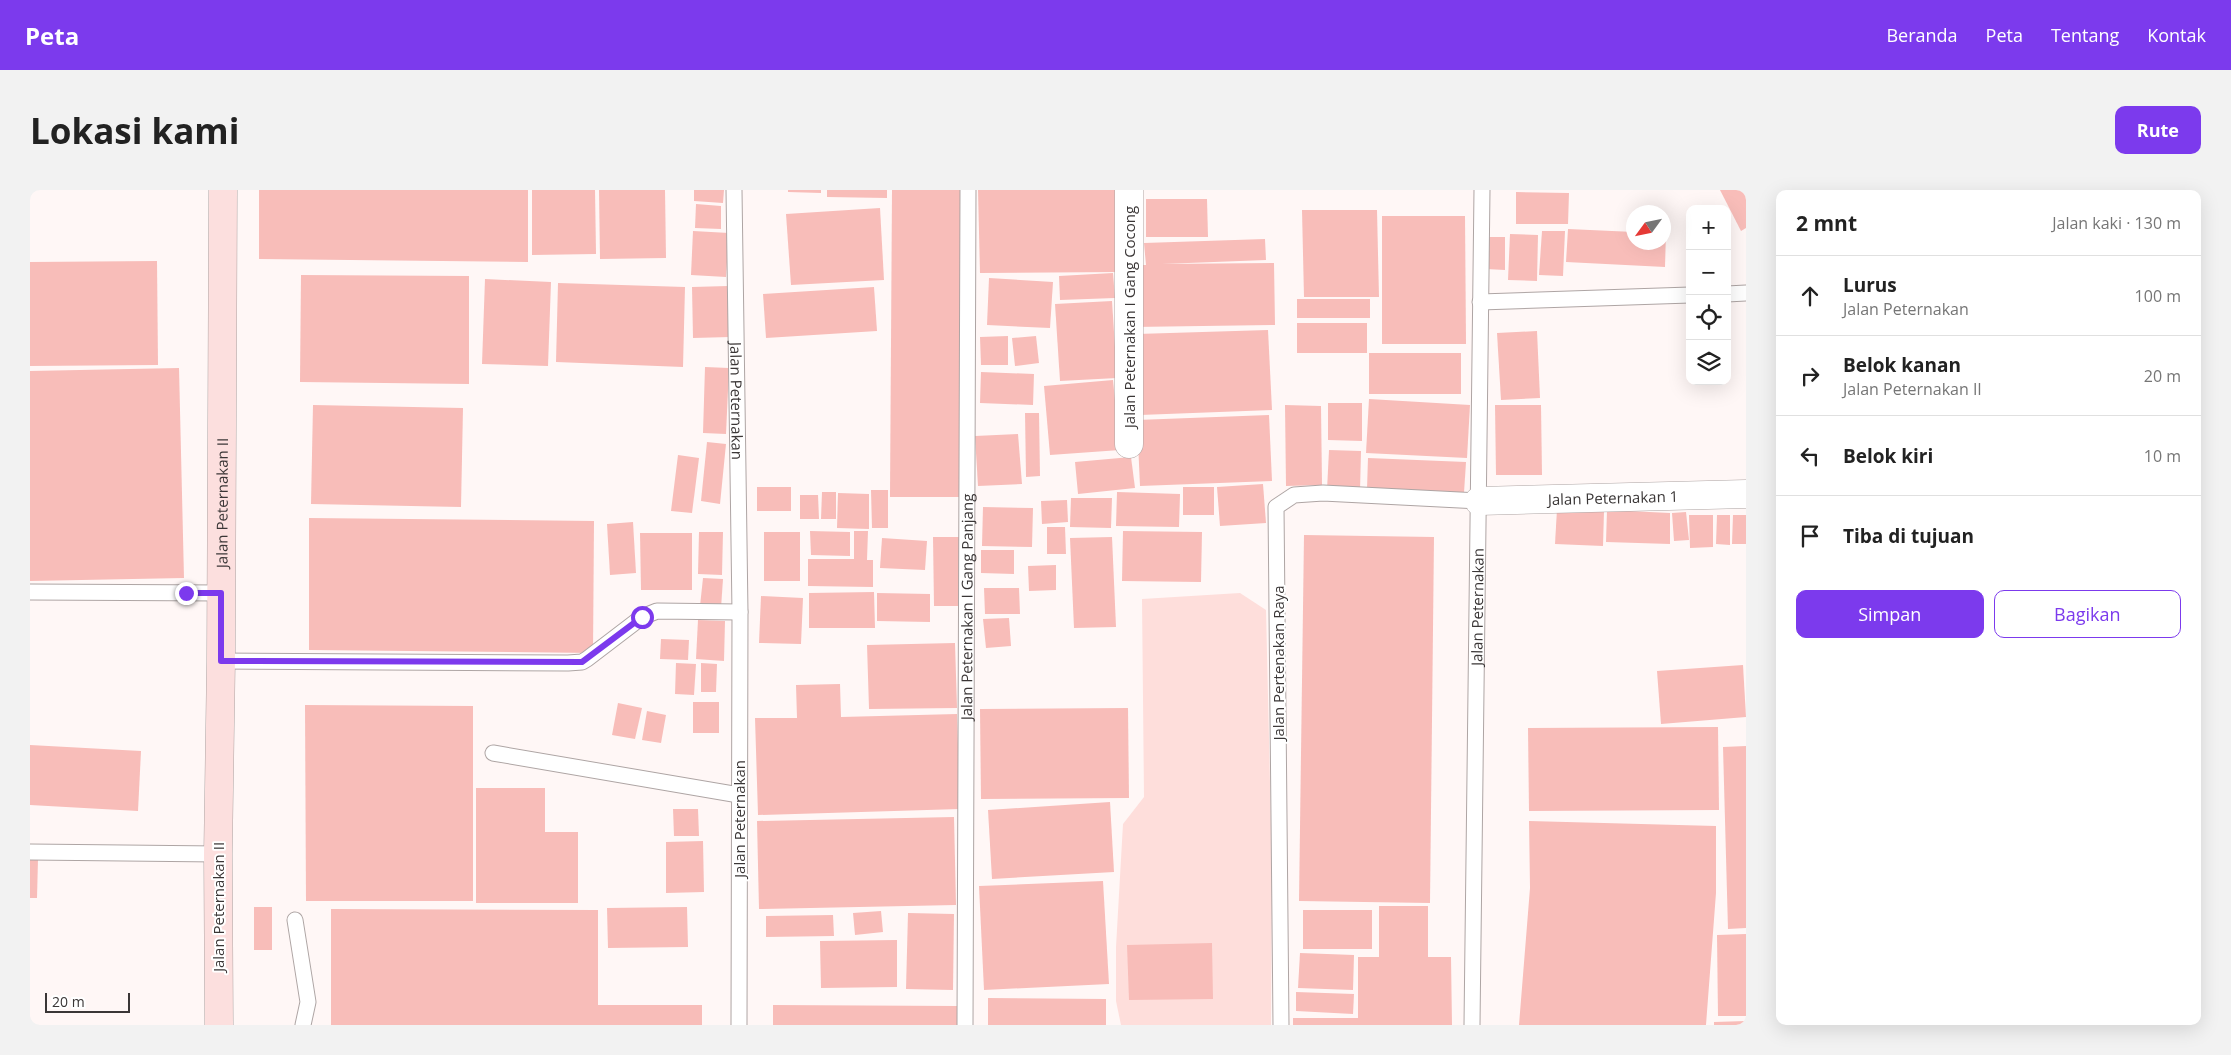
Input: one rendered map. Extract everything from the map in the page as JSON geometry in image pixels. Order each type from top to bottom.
[{"type":"street","name":"Jalan Peternakan II","points":[[219,1025],[218,854],[221,661],[223,190]]},
{"type":"street","name":"Jalan Peternakan I Gang Cocong","points":[[1129,190],[1129,444]]},
{"type":"street","name":"Jalan Peternakan 1","points":[[1479,501],[1746,494]]},
{"type":"lane","name":"Jalan Peternakan","points":[[734,190],[740,612],[739,1025]]},
{"type":"lane","name":"Jalan Peternakan I Gang Panjang","points":[[965,1025],[968,190]]},
{"type":"lane","name":"Jalan Peternakan","points":[[1472,1025],[1482,190]]},
{"type":"lane","points":[[1731,294],[1746,293]]},
{"type":"lane","points":[[1480,302],[1686,295]]},
{"type":"lane","name":"Jalan Pertenakan Raya","points":[[1281,1025],[1276,507],[1294,494],[1323,493],[1479,501]]},
{"type":"lane","points":[[30,592],[221,593]]},
{"type":"lane","points":[[221,661],[582,662],[642,617],[657,611],[740,612]]},
{"type":"lane","points":[[493,753],[739,795]]},
{"type":"lane","points":[[30,852],[218,854]]},
{"type":"lane","points":[[295,920],[308,1002],[303,1025]]},
{"type":"shaded area","points":[[1240,593],[1266,610],[1272,869],[1271,1025],[1121,1025],[1116,1001],[1116,947],[1123,824],[1144,797],[1142,599]]},
{"type":"building","points":[[259,190],[528,190],[528,262],[259,259]]},
{"type":"building","points":[[532,190],[595,190],[596,254],[532,255]]},
{"type":"building","points":[[599,190],[665,190],[666,258],[600,259]]},
{"type":"building","points":[[694,190],[724,190],[723,203],[694,201]]},
{"type":"building","points":[[788,190],[821,190],[821,193],[788,192]]},
{"type":"building","points":[[827,190],[887,190],[887,198],[827,197]]},
{"type":"building","points":[[892,190],[963,190],[961,497],[890,497]]},
{"type":"building","points":[[978,190],[1118,190],[1119,272],[980,273]]},
{"type":"building","points":[[1720,190],[1746,190],[1746,228],[1741,231],[1731,211],[1731,205],[1728,205]]},
{"type":"building","points":[[1516,192],[1569,193],[1568,224],[1516,224]]},
{"type":"building","points":[[1146,199],[1207,199],[1208,237],[1146,237]]},
{"type":"building","points":[[696,204],[721,206],[721,229],[695,228]]},
{"type":"building","points":[[880,208],[884,280],[791,285],[786,214]]},
{"type":"building","points":[[1302,210],[1377,210],[1379,297],[1304,297]]},
{"type":"building","points":[[1382,216],[1465,216],[1466,344],[1382,344]]},
{"type":"building","points":[[1568,229],[1626,232],[1626,250],[1666,250],[1665,267],[1566,262]]},
{"type":"building","points":[[693,231],[729,233],[726,277],[691,275]]},
{"type":"building","points":[[1542,231],[1565,231],[1563,276],[1539,275]]},
{"type":"building","points":[[1510,234],[1538,235],[1537,281],[1508,280]]},
{"type":"building","points":[[1486,237],[1505,237],[1505,270],[1486,269]]},
{"type":"building","points":[[1265,239],[1266,260],[1162,264],[1274,263],[1275,325],[1133,327],[1132,265],[1146,265],[1144,243]]},
{"type":"building","points":[[157,261],[158,365],[30,366],[30,262]]},
{"type":"building","points":[[1113,273],[1115,298],[1060,300],[1059,276]]},
{"type":"building","points":[[301,275],[469,276],[469,384],[300,382]]},
{"type":"building","points":[[989,278],[1053,282],[1050,328],[987,325]]},
{"type":"building","points":[[485,279],[551,282],[548,366],[482,364]]},
{"type":"building","points":[[558,283],[685,287],[683,367],[556,362]]},
{"type":"building","points":[[728,286],[730,337],[693,338],[692,287]]},
{"type":"building","points":[[874,287],[877,331],[766,338],[763,294]]},
{"type":"building","points":[[1297,299],[1370,299],[1370,318],[1297,318]]},
{"type":"building","points":[[1112,301],[1117,378],[1060,381],[1055,304]]},
{"type":"building","points":[[1297,323],[1367,323],[1367,353],[1297,353]]},
{"type":"building","points":[[1268,330],[1272,410],[1140,415],[1137,334]]},
{"type":"building","points":[[1537,331],[1540,398],[1501,400],[1497,333]]},
{"type":"building","points":[[1008,336],[1008,365],[981,365],[980,337]]},
{"type":"building","points":[[1036,336],[1039,363],[1015,366],[1012,338]]},
{"type":"building","points":[[1369,353],[1461,353],[1461,394],[1369,394]]},
{"type":"building","points":[[705,367],[729,368],[726,434],[703,433]]},
{"type":"building","points":[[179,368],[184,578],[30,581],[30,371]]},
{"type":"building","points":[[981,372],[1034,374],[1033,405],[980,403]]},
{"type":"building","points":[[1113,380],[1120,450],[1050,455],[1044,386]]},
{"type":"building","points":[[1369,399],[1470,405],[1467,458],[1366,453]]},
{"type":"building","points":[[1328,403],[1362,403],[1362,441],[1328,440]]},
{"type":"building","points":[[313,405],[463,408],[461,507],[311,504]]},
{"type":"building","points":[[1285,405],[1321,406],[1322,485],[1286,486]]},
{"type":"building","points":[[1495,405],[1541,405],[1542,475],[1496,475]]},
{"type":"building","points":[[1025,413],[1039,413],[1040,476],[1026,477]]},
{"type":"building","points":[[1269,415],[1272,481],[1140,486],[1137,420]]},
{"type":"building","points":[[1018,434],[1022,484],[978,486],[975,436]]},
{"type":"building","points":[[707,442],[726,444],[720,504],[701,501]]},
{"type":"building","points":[[1329,450],[1361,451],[1360,491],[1327,490]]},
{"type":"building","points":[[678,455],[699,458],[692,513],[671,511]]},
{"type":"building","points":[[1131,457],[1135,488],[1078,494],[1075,462]]},
{"type":"building","points":[[1368,458],[1466,462],[1464,493],[1367,489]]},
{"type":"building","points":[[1263,484],[1266,523],[1220,526],[1217,487]]},
{"type":"building","points":[[757,487],[791,487],[791,511],[757,511]]},
{"type":"building","points":[[1183,487],[1214,487],[1214,515],[1183,515]]},
{"type":"building","points":[[871,490],[888,490],[888,528],[872,528]]},
{"type":"building","points":[[822,492],[836,492],[836,519],[821,519]]},
{"type":"building","points":[[1117,492],[1180,494],[1179,527],[1116,526]]},
{"type":"building","points":[[838,493],[869,494],[869,529],[837,528]]},
{"type":"building","points":[[800,495],[818,495],[819,519],[800,519]]},
{"type":"building","points":[[1071,498],[1112,498],[1111,528],[1070,527]]},
{"type":"building","points":[[1067,500],[1068,522],[1042,524],[1041,501]]},
{"type":"building","points":[[983,507],[1033,508],[1032,547],[982,546]]},
{"type":"building","points":[[1557,509],[1604,511],[1603,546],[1555,544]]},
{"type":"building","points":[[1607,510],[1670,513],[1670,544],[1606,542]]},
{"type":"building","points":[[1686,512],[1689,540],[1674,541],[1672,513]]},
{"type":"building","points":[[1689,515],[1713,515],[1713,547],[1690,548]]},
{"type":"building","points":[[1717,515],[1730,515],[1730,545],[1716,544]]},
{"type":"building","points":[[1733,515],[1746,515],[1746,544],[1732,544]]},
{"type":"building","points":[[309,518],[594,521],[593,653],[309,650]]},
{"type":"building","points":[[633,522],[636,573],[610,575],[607,524]]},
{"type":"building","points":[[1047,527],[1065,527],[1066,554],[1047,554]]},
{"type":"building","points":[[810,531],[850,532],[850,556],[811,555]]},
{"type":"building","points":[[854,531],[868,531],[867,560],[873,560],[873,587],[808,586],[808,559],[854,559]]},
{"type":"building","points":[[1123,531],[1202,532],[1201,582],[1122,581]]},
{"type":"building","points":[[699,532],[723,532],[722,575],[698,574]]},
{"type":"building","points":[[764,532],[800,532],[800,581],[764,581]]},
{"type":"building","points":[[640,533],[692,533],[692,590],[641,590]]},
{"type":"building","points":[[1304,535],[1434,537],[1430,903],[1299,901]]},
{"type":"building","points":[[933,537],[959,537],[960,606],[934,606]]},
{"type":"building","points":[[1112,537],[1116,627],[1074,628],[1070,538]]},
{"type":"building","points":[[882,538],[927,541],[925,570],[880,568]]},
{"type":"building","points":[[981,550],[1014,550],[1014,574],[981,573]]},
{"type":"building","points":[[1056,565],[1056,590],[1029,591],[1028,566]]},
{"type":"building","points":[[703,578],[723,579],[721,608],[700,606]]},
{"type":"building","points":[[984,588],[1019,588],[1020,614],[985,614]]},
{"type":"building","points":[[874,592],[875,628],[809,628],[809,593]]},
{"type":"building","points":[[877,593],[930,594],[930,622],[877,621]]},
{"type":"building","points":[[761,596],[803,598],[801,644],[759,643]]},
{"type":"building","points":[[1009,618],[1011,646],[986,648],[983,619]]},
{"type":"building","points":[[698,620],[725,621],[724,661],[696,659]]},
{"type":"building","points":[[661,639],[689,640],[688,660],[660,659]]},
{"type":"building","points":[[955,643],[957,708],[869,709],[867,645]]},
{"type":"building","points":[[676,663],[696,664],[694,695],[675,694]]},
{"type":"building","points":[[701,663],[717,664],[716,692],[701,692]]},
{"type":"building","points":[[1743,665],[1746,717],[1661,724],[1657,671]]},
{"type":"building","points":[[840,684],[841,717],[957,714],[960,809],[758,815],[755,718],[797,718],[796,685]]},
{"type":"building","points":[[693,702],[719,702],[719,733],[693,733]]},
{"type":"building","points":[[618,703],[642,708],[635,739],[612,735]]},
{"type":"building","points":[[305,705],[473,706],[473,901],[306,901]]},
{"type":"building","points":[[1128,708],[1129,798],[981,799],[980,709]]},
{"type":"building","points":[[647,711],[666,715],[661,743],[642,740]]},
{"type":"building","points":[[1718,727],[1719,810],[1529,811],[1528,728]]},
{"type":"building","points":[[30,745],[141,751],[138,811],[30,805]]},
{"type":"building","points":[[1746,746],[1746,928],[1728,929],[1723,747]]},
{"type":"building","points":[[476,788],[545,788],[545,832],[578,832],[578,903],[476,903]]},
{"type":"building","points":[[1110,802],[1114,872],[992,879],[988,810]]},
{"type":"building","points":[[673,809],[698,809],[699,836],[674,836]]},
{"type":"building","points":[[954,817],[956,905],[759,909],[757,821]]},
{"type":"building","points":[[1529,821],[1716,826],[1716,893],[1706,1025],[1519,1025],[1530,888]]},
{"type":"building","points":[[703,841],[704,892],[666,893],[666,842]]},
{"type":"building","points":[[30,859],[38,859],[37,898],[30,898]]},
{"type":"building","points":[[1103,881],[1109,984],[984,990],[979,886]]},
{"type":"building","points":[[1379,906],[1428,906],[1428,957],[1451,957],[1452,1025],[1293,1025],[1293,1018],[1358,1018],[1358,957],[1379,957]]},
{"type":"building","points":[[254,907],[272,907],[272,950],[254,950]]},
{"type":"building","points":[[687,907],[688,947],[608,948],[607,908]]},
{"type":"building","points":[[331,909],[598,910],[598,1005],[702,1005],[702,1025],[331,1025]]},
{"type":"building","points":[[1303,910],[1372,910],[1372,949],[1303,949]]},
{"type":"building","points":[[881,911],[883,932],[855,935],[853,913]]},
{"type":"building","points":[[908,913],[954,914],[953,990],[906,989]]},
{"type":"building","points":[[833,915],[834,936],[766,937],[766,916]]},
{"type":"building","points":[[1746,934],[1746,1016],[1718,1016],[1717,935]]},
{"type":"building","points":[[897,940],[897,987],[821,988],[820,941]]},
{"type":"building","points":[[1212,943],[1213,999],[1129,1000],[1127,945]]},
{"type":"building","points":[[1300,953],[1354,955],[1353,990],[1298,988]]},
{"type":"building","points":[[1296,992],[1354,994],[1353,1014],[1296,1011]]},
{"type":"building","points":[[988,998],[1106,999],[1106,1025],[988,1025]]},
{"type":"building","points":[[773,1005],[957,1006],[957,1025],[773,1025]]},
{"type":"building","points":[[1746,1021],[1746,1025],[1714,1025],[1714,1022]]},
{"type":"route","points":[[186,593],[221,593],[221,661],[582,662],[642,617]]}]
